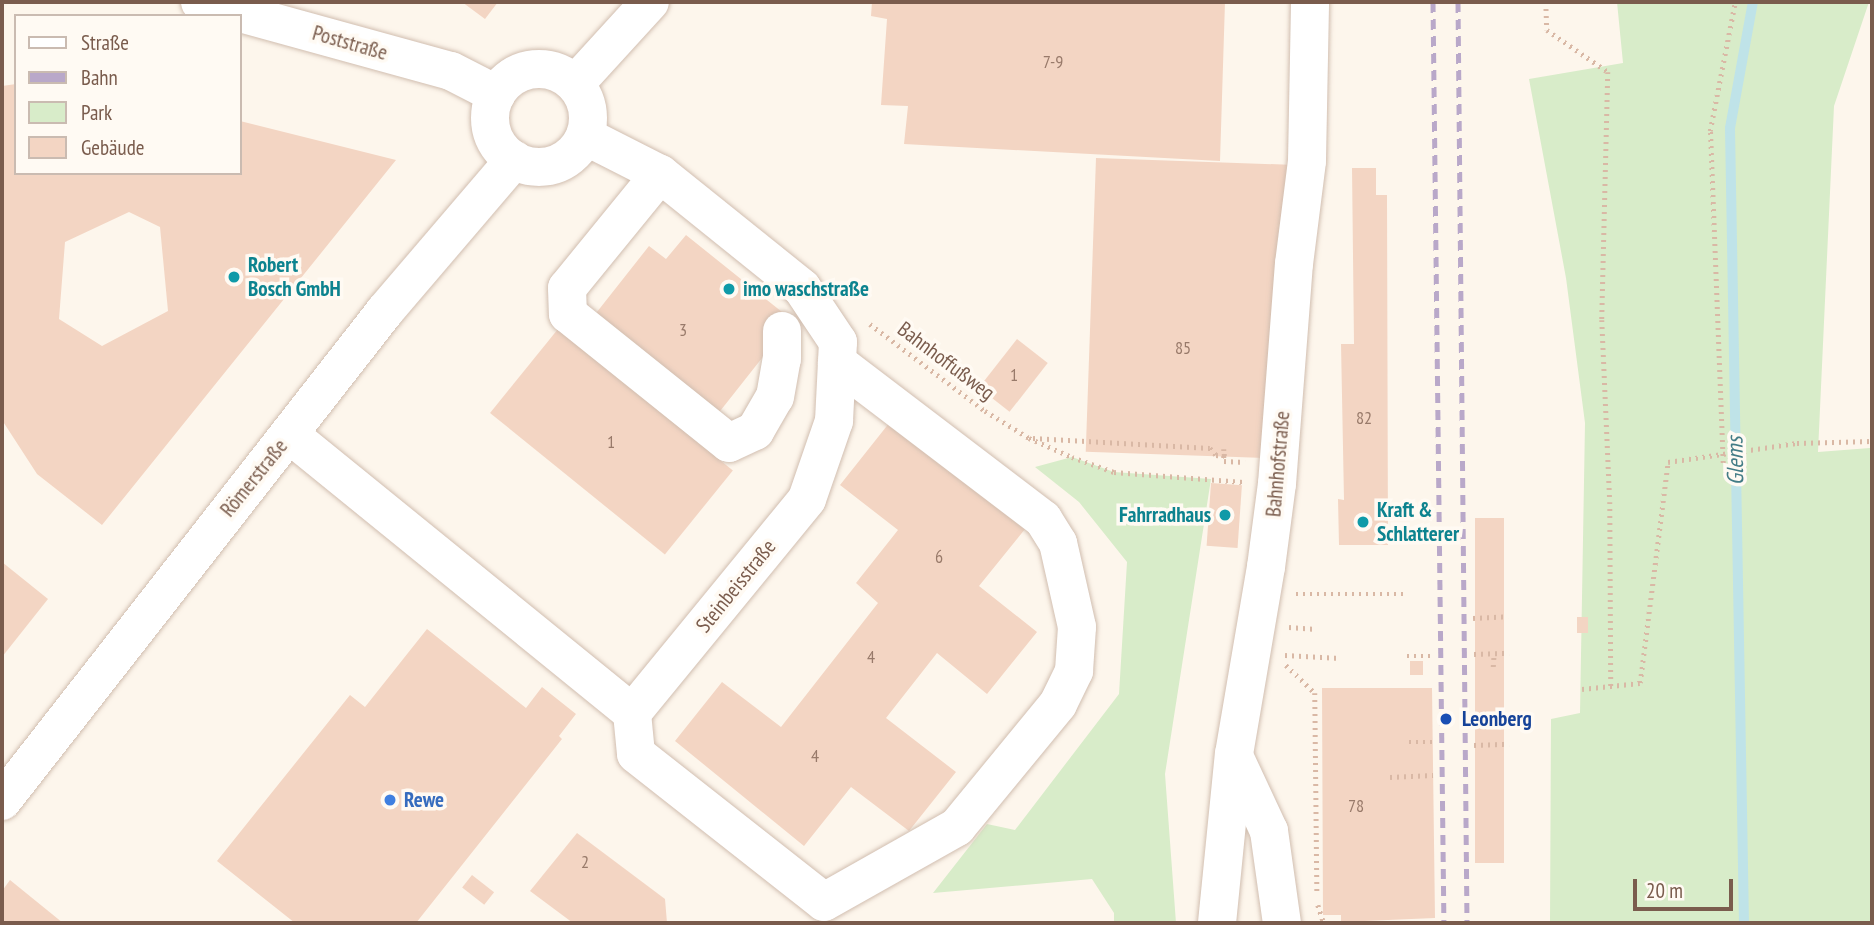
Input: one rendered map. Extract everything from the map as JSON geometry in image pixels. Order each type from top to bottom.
[{"type":"street","points":[[575,84],[650,2]]},
{"type":"street","name":"Bahnhofstraße","points":[[1217,923],[1234,754],[1272,529],[1289,262],[1307,161],[1310,2]]},
{"type":"street","name":"Poststraße","points":[[223,5],[450,71],[496,94]]},
{"type":"street","points":[[534,69],[556,72],[575,84],[588,109],[585,136],[570,156],[547,167],[530,167],[514,160],[502,150],[490,123],[491,108],[496,94],[519,73],[534,69]]},
{"type":"street","name":"Steinbeisstraße","points":[[585,136],[660,174],[802,288],[838,342],[834,421],[807,499],[632,713]]},
{"type":"street","name":"Römerstraße","points":[[2,801],[153,603],[385,311],[514,160]]},
{"type":"street","points":[[660,174],[567,288],[568,314],[729,443],[755,430],[775,397],[782,359],[782,331]]},
{"type":"street","points":[[289,435],[425,558],[632,713],[636,754],[824,902],[957,827],[1058,704],[1074,671],[1077,627],[1058,543],[1043,519],[837,362]]},
{"type":"street","points":[[1234,754],[1269,831],[1282,923]]},
{"type":"path","points":[[1546,2],[1547,30],[1608,72],[1602,320],[1610,502],[1611,687]]},
{"type":"path","points":[[1723,463],[1710,131],[1735,2]]},
{"type":"path","name":"Bahnhoffußweg","points":[[867,322],[985,411],[1029,438],[1072,457],[1114,472],[1255,482]]},
{"type":"path","points":[[1029,438],[1210,448],[1216,456],[1224,456],[1224,449]]},
{"type":"path","points":[[1583,689],[1640,683],[1668,462],[1797,443],[1872,442]]},
{"type":"path","points":[[1284,594],[1407,594]]},
{"type":"path","points":[[1473,618],[1491,620],[1508,617]]},
{"type":"path","points":[[1474,654],[1509,653]]},
{"type":"path","points":[[1493,667],[1494,654]]},
{"type":"path","points":[[1324,923],[1317,900],[1315,693],[1276,655],[1340,658]]},
{"type":"path","points":[[1407,656],[1417,659],[1432,656]]},
{"type":"path","points":[[1409,742],[1432,742]]},
{"type":"path","points":[[1474,745],[1493,742],[1509,744]]},
{"type":"path","points":[[1390,777],[1433,775]]},
{"type":"path","points":[[1315,778],[1323,778]]},
{"type":"green space","points":[[1617,2],[1869,2],[1834,106],[1818,452],[1870,448],[1872,923],[1550,923],[1551,719],[1580,713],[1585,423],[1566,278],[1529,79],[1623,63]]},
{"type":"green space","points":[[1072,457],[1114,472],[1211,479],[1165,774],[1176,923],[1114,923],[1114,913],[1092,879],[933,893],[987,824],[1015,830],[1119,694],[1127,562],[1079,502],[1035,467]]},
{"type":"building","points":[[462,2],[498,2],[485,19]]},
{"type":"building","points":[[872,2],[1225,2],[1220,161],[904,144],[908,106],[881,105],[887,19],[871,16]]},
{"type":"building","name":"Robert Bosch GmbH","points":[[14,84],[14,175],[242,175],[242,122],[396,160],[102,525],[37,474],[2,420],[2,86]],"holes":[[[129,212],[160,227],[168,311],[102,346],[59,319],[65,242]]]},
{"type":"building","points":[[1096,158],[1289,165],[1279,459],[1086,452]]},
{"type":"building","points":[[1352,168],[1376,168],[1376,195],[1387,195],[1388,545],[1339,545],[1338,499],[1344,500],[1341,344],[1354,344]]},
{"type":"building","points":[[686,235],[792,320],[717,415],[593,317],[649,246],[666,259]]},
{"type":"building","points":[[558,329],[733,471],[665,555],[490,413]]},
{"type":"building","points":[[1017,339],[1048,363],[1010,412],[979,388]]},
{"type":"building","points":[[890,422],[1025,529],[979,586],[1037,632],[987,694],[937,653],[886,718],[956,772],[909,831],[851,787],[804,846],[675,741],[722,682],[781,727],[878,603],[856,583],[898,530],[840,485]]},
{"type":"building","name":"Fahrradhaus","points":[[1211,483],[1242,485],[1238,548],[1207,546]]},
{"type":"building","points":[[1475,518],[1504,518],[1504,863],[1475,863]]},
{"type":"building","points":[[2,562],[48,599],[2,657]]},
{"type":"building","points":[[1577,617],[1588,617],[1588,633],[1577,633]]},
{"type":"building","name":"Rewe","points":[[427,629],[526,708],[542,687],[576,714],[559,736],[562,739],[416,923],[295,923],[217,861],[350,695],[365,707]]},
{"type":"building","points":[[1410,661],[1423,661],[1423,675],[1410,675]]},
{"type":"building","points":[[1322,688],[1432,688],[1435,918],[1341,922],[1341,915],[1323,915]]},
{"type":"building","points":[[577,833],[665,899],[667,923],[573,923],[530,891]]},
{"type":"building","points":[[472,875],[494,892],[484,905],[462,888]]},
{"type":"building","points":[[10,880],[63,923],[2,923],[2,891]]},
{"type":"waterway","name":"Glems","points":[[1744,923],[1730,128],[1753,2]]},
{"type":"railway","points":[[1433,2],[1444,923]]},
{"type":"railway","points":[[1458,2],[1467,923]]},
{"type":"place","name":"Robert Bosch GmbH","points":[[234,277]]},
{"type":"place","name":"imo waschstraße","points":[[729,289]]},
{"type":"place","name":"Fahrradhaus","points":[[1225,515]]},
{"type":"place","name":"Kraft & Schlatterer","points":[[1363,522]]},
{"type":"place","name":"Leonberg","points":[[1446,719]]},
{"type":"place","name":"Rewe","points":[[390,800]]}]
